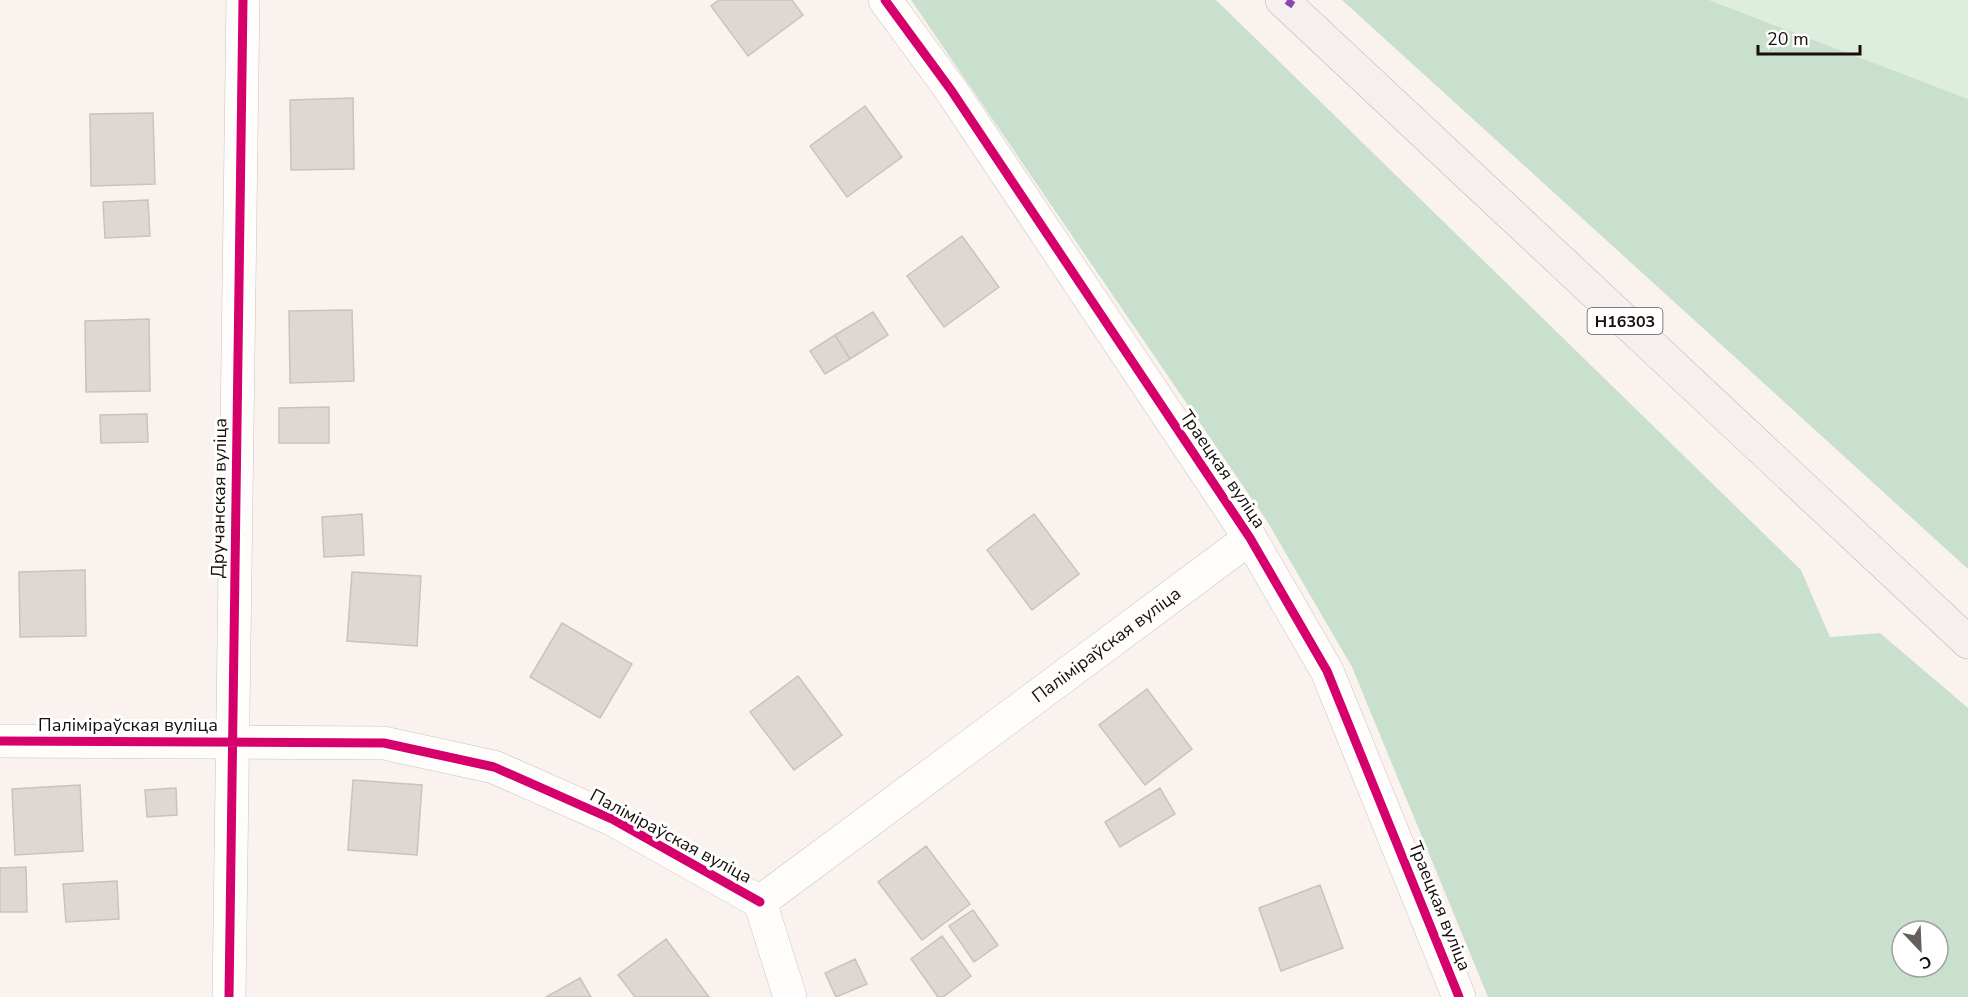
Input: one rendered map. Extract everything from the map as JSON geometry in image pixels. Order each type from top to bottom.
[{"type":"main road","name":"Н16303","points":[[1282,0],[1968,642]]},
{"type":"street","name":"Дручанская вуліца","points":[[230,997],[243,0]]},
{"type":"street","name":"Траецкая вуліца","points":[[885,0],[958,100],[1250,538],[1327,671],[1459,997]]},
{"type":"street","name":"Паліміраўская вуліца","points":[[760,902],[1250,538]]},
{"type":"street","name":"Паліміраўская вуліца","points":[[0,741],[384,743],[494,767],[614,820],[760,902],[790,997]]},
{"type":"green space","points":[[911,0],[1216,0],[1801,570],[1830,637],[1880,633],[1968,708],[1968,997],[1488,997],[1352,667],[1267,521]]},
{"type":"green space","points":[[1342,0],[1709,0],[1968,99],[1968,569]]},
{"type":"green space","points":[[1709,0],[1968,0],[1968,99]]},
{"type":"building","points":[[719,0],[792,0],[803,15],[748,56],[711,6]]},
{"type":"building","points":[[353,98],[354,169],[291,170],[290,100]]},
{"type":"building","points":[[865,106],[902,157],[847,197],[810,146]]},
{"type":"building","points":[[153,113],[155,184],[91,186],[90,114]]},
{"type":"building","points":[[148,200],[150,236],[105,238],[103,202]]},
{"type":"building","points":[[962,236],[999,287],[944,327],[907,276]]},
{"type":"building","points":[[352,310],[354,381],[290,383],[289,311]]},
{"type":"building","points":[[873,312],[888,335],[850,359],[835,335]]},
{"type":"building","points":[[149,319],[150,391],[86,392],[85,321]]},
{"type":"building","points":[[835,335],[850,359],[825,374],[810,351]]},
{"type":"building","points":[[329,407],[329,443],[279,443],[279,408]]},
{"type":"building","points":[[147,414],[148,442],[101,443],[100,415]]},
{"type":"building","points":[[362,514],[364,555],[324,557],[322,517]]},
{"type":"building","points":[[1034,514],[1079,574],[1032,610],[987,550]]},
{"type":"building","points":[[85,570],[86,636],[20,637],[19,572]]},
{"type":"building","points":[[352,572],[421,576],[417,646],[347,641]]},
{"type":"building","points":[[562,623],[632,664],[600,718],[530,677]]},
{"type":"building","points":[[798,676],[842,735],[794,770],[750,712]]},
{"type":"building","points":[[1147,689],[1192,749],[1145,785],[1099,725]]},
{"type":"building","points":[[353,780],[422,785],[417,855],[348,850]]},
{"type":"building","points":[[80,785],[83,851],[15,855],[12,789]]},
{"type":"building","points":[[176,788],[177,815],[147,817],[145,790]]},
{"type":"building","points":[[1160,788],[1175,814],[1120,847],[1105,822]]},
{"type":"building","points":[[926,846],[970,904],[922,940],[878,882]]},
{"type":"building","points":[[26,867],[27,912],[0,912],[0,868]]},
{"type":"building","points":[[117,881],[119,919],[66,922],[63,884]]},
{"type":"building","points":[[1320,885],[1343,948],[1281,971],[1259,908]]},
{"type":"building","points":[[973,910],[998,945],[974,962],[949,926]]},
{"type":"building","points":[[942,936],[971,976],[943,997],[938,997],[911,959]]},
{"type":"building","points":[[666,939],[709,997],[635,997],[618,975]]},
{"type":"building","points":[[855,959],[867,984],[836,997],[825,973]]},
{"type":"building","points":[[580,978],[591,997],[546,997]]},
{"type":"marked path","points":[[1288,6],[1292,0]]},
{"type":"cycle path","points":[[229,997],[243,0]]},
{"type":"cycle path","points":[[885,0],[951,90],[1250,538],[1327,671],[1459,997]]},
{"type":"cycle path","points":[[0,741],[384,743],[494,767],[614,820],[760,902]]}]
